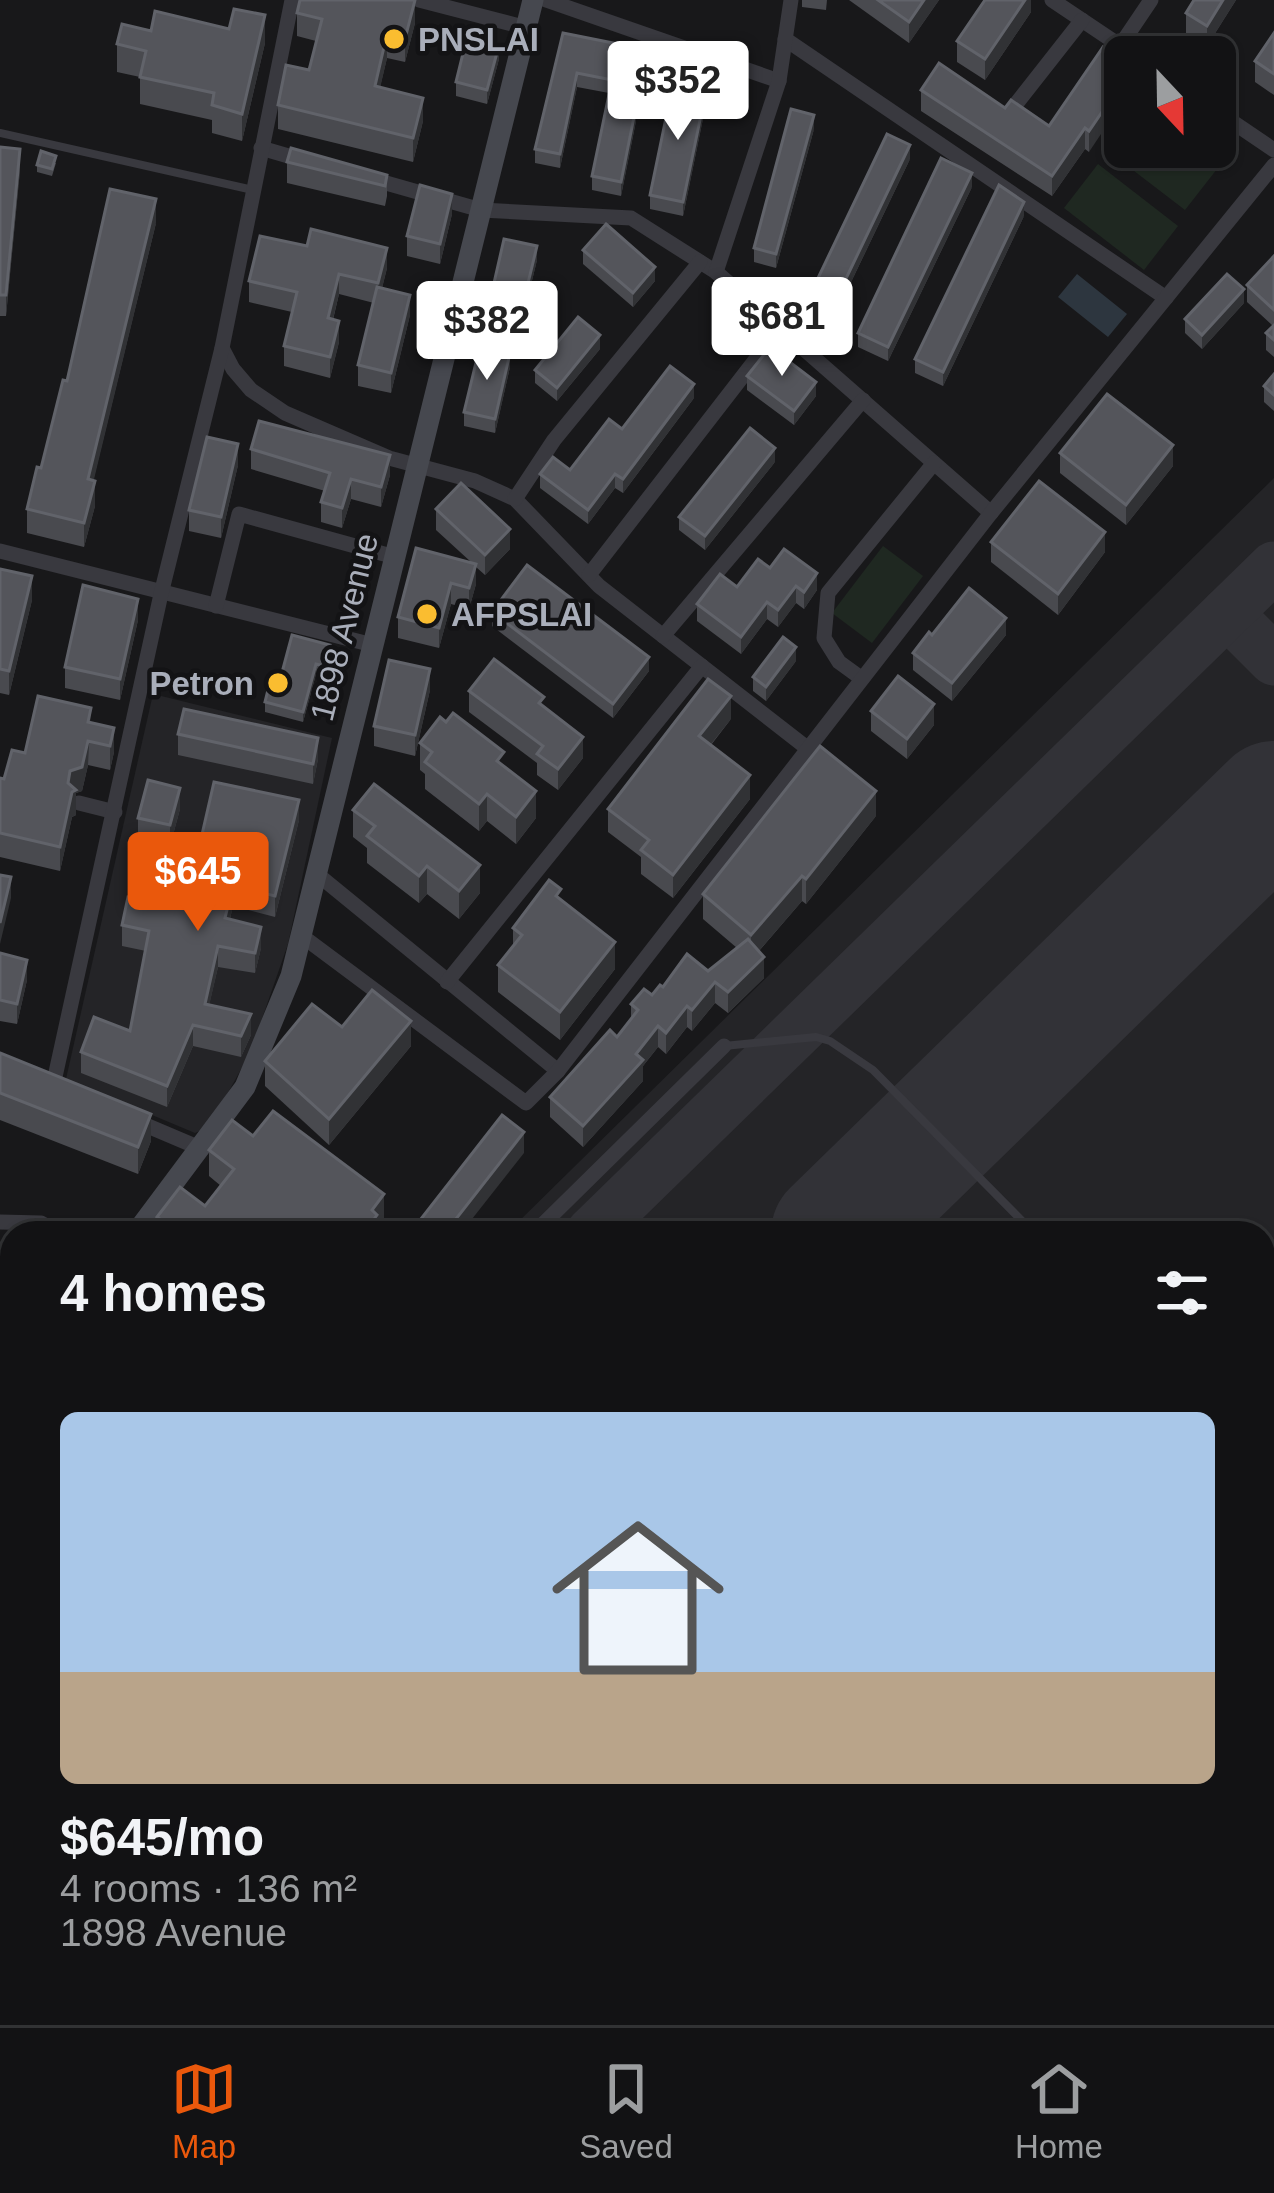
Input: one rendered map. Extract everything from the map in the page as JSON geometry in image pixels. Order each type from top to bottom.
[{"type":"street","points":[[53,1086],[161,594],[222,348],[292,0]]},
{"type":"street","points":[[418,0],[527,28]]},
{"type":"street","name":"1898 Avenue","points":[[145,1221],[245,1087],[302,935],[533,0]]},
{"type":"street","points":[[546,0],[779,81]]},
{"type":"street","points":[[716,272],[779,81],[791,0]]},
{"type":"street","points":[[1052,0],[1105,36]]},
{"type":"street","points":[[1127,36],[1151,0]]},
{"type":"street","points":[[1016,104],[1082,20]]},
{"type":"street","points":[[785,39],[1166,298]]},
{"type":"street","points":[[1236,124],[1274,150]]},
{"type":"street","points":[[261,148],[327,167]]},
{"type":"street","points":[[302,935],[526,1103],[558,1071],[991,512],[1274,165]]},
{"type":"street","points":[[349,173],[481,209],[632,218],[716,272],[991,512]]},
{"type":"street","points":[[515,499],[554,440],[700,262]]},
{"type":"street","points":[[589,575],[780,328]]},
{"type":"street","points":[[222,348],[232,369],[251,389],[285,413],[417,467],[475,481],[515,499],[589,575],[807,748]]},
{"type":"street","points":[[663,636],[863,400]]},
{"type":"street","points":[[861,678],[838,662],[824,638],[828,593],[934,463]]},
{"type":"street","points":[[217,606],[239,514],[394,557]]},
{"type":"street","points":[[0,550],[373,645]]},
{"type":"street","points":[[447,982],[702,666]]},
{"type":"street","points":[[79,803],[115,812]]},
{"type":"street","points":[[317,874],[558,1071]]},
{"type":"street","points":[[546,1221],[724,1046]]},
{"type":"street","points":[[35,1079],[74,1095]]},
{"type":"street","points":[[117,1113],[202,1149]]},
{"type":"lane","points":[[0,133],[253,190]]},
{"type":"lane","points":[[724,1046],[816,1037],[830,1041],[873,1070],[1022,1221]]},
{"type":"shaded area","points":[[1098,164],[1178,226],[1144,270],[1064,208]]},
{"type":"shaded area","points":[[1130,168],[1216,168],[1185,210]]},
{"type":"shaded area","points":[[1077,274],[1127,314],[1108,337],[1058,297]]},
{"type":"shaded area","points":[[1274,478],[1274,1221],[519,1221]]},
{"type":"shaded area","points":[[883,546],[923,576],[872,643],[832,613]]},
{"type":"shaded area","points":[[153,694],[332,738],[288,944],[250,1053],[209,1127],[195,1133],[66,1079]]},
{"type":"building","points":[[300,0],[415,0],[405,39],[387,34],[375,86],[423,98],[413,138],[278,105],[286,65],[309,70],[322,19],[297,13]]},
{"type":"building","points":[[878,0],[924,0],[909,22]]},
{"type":"building","points":[[985,0],[1025,0],[985,59],[957,41]]},
{"type":"building","points":[[1194,0],[1223,0],[1207,26],[1186,13]]},
{"type":"building","points":[[234,9],[265,15],[242,114],[212,105],[214,93],[140,77],[146,51],[117,44],[122,24],[151,31],[155,11],[229,29]]},
{"type":"building","points":[[563,33],[643,49],[621,182],[592,176],[612,80],[577,73],[560,154],[535,149]]},
{"type":"building","points":[[1274,33],[1274,74],[1255,61]]},
{"type":"building","points":[[467,37],[499,45],[487,90],[456,82]]},
{"type":"building","points":[[1104,48],[1104,109],[1052,176],[921,90],[939,63],[1005,108],[1011,100],[1049,126]]},
{"type":"building","points":[[673,84],[706,91],[683,202],[650,195]]},
{"type":"building","points":[[791,109],[814,115],[776,254],[754,248]]},
{"type":"building","points":[[887,134],[910,145],[830,312],[807,301]]},
{"type":"building","points":[[0,147],[20,149],[6,295],[0,295]]},
{"type":"building","points":[[291,148],[387,175],[385,186],[287,162]]},
{"type":"building","points":[[41,151],[56,156],[52,169],[37,165]]},
{"type":"building","points":[[941,158],[972,173],[888,347],[858,333]]},
{"type":"building","points":[[420,185],[452,194],[440,244],[407,236]]},
{"type":"building","points":[[999,185],[1024,202],[943,372],[915,359]]},
{"type":"building","points":[[110,189],[156,199],[88,479],[95,481],[84,523],[27,509],[63,380],[67,381]]},
{"type":"building","points":[[606,224],[655,267],[633,293],[583,250]]},
{"type":"building","points":[[311,229],[387,248],[378,283],[339,274],[328,318],[339,321],[330,357],[284,346],[297,292],[249,281],[260,236],[307,246]]},
{"type":"building","points":[[504,239],[537,246],[521,312],[489,305]]},
{"type":"building","points":[[1274,256],[1274,310],[1247,285]]},
{"type":"building","points":[[1227,274],[1244,289],[1202,335],[1185,319]]},
{"type":"building","points":[[377,287],[410,295],[391,373],[358,365]]},
{"type":"building","points":[[578,317],[600,335],[557,388],[535,370]]},
{"type":"building","points":[[480,346],[510,353],[495,419],[464,412]]},
{"type":"building","points":[[770,347],[816,382],[794,411],[747,376]]},
{"type":"building","points":[[670,366],[694,384],[623,479],[615,474],[588,510],[540,474],[553,457],[570,470],[609,419],[622,429]]},
{"type":"building","points":[[1274,374],[1274,395],[1264,386]]},
{"type":"building","points":[[1107,394],[1173,445],[1126,505],[1060,453]]},
{"type":"building","points":[[259,421],[390,455],[381,487],[351,479],[342,508],[321,502],[330,473],[251,449]]},
{"type":"building","points":[[750,428],[775,448],[705,536],[679,517]]},
{"type":"building","points":[[207,437],[238,444],[221,517],[189,510]]},
{"type":"building","points":[[1039,481],[1105,532],[1058,594],[991,542]]},
{"type":"building","points":[[461,483],[510,529],[485,555],[436,509]]},
{"type":"building","points":[[416,548],[476,564],[469,588],[451,583],[439,628],[398,617]]},
{"type":"building","points":[[784,549],[817,573],[804,592],[796,586],[778,610],[767,602],[741,637],[697,604],[720,574],[737,587],[758,559],[770,568]]},
{"type":"building","points":[[527,565],[649,657],[613,704],[492,612]]},
{"type":"building","points":[[0,569],[32,576],[9,671],[0,669]]},
{"type":"building","points":[[83,585],[138,599],[120,679],[65,667]]},
{"type":"building","points":[[969,588],[1006,618],[952,683],[913,653]]},
{"type":"building","points":[[292,635],[330,645],[325,666],[316,664],[303,712],[265,702],[271,678],[280,680]]},
{"type":"building","points":[[783,637],[796,647],[766,687],[753,677]]},
{"type":"building","points":[[494,659],[544,697],[539,703],[583,737],[558,769],[537,754],[543,746],[469,691]]},
{"type":"building","points":[[389,660],[430,669],[415,735],[374,726]]},
{"type":"building","points":[[898,676],[934,704],[907,739],[871,711]]},
{"type":"building","points":[[708,679],[731,696],[699,736],[750,775],[673,875],[641,850],[649,840],[608,809]]},
{"type":"building","points":[[38,696],[91,708],[88,722],[114,728],[110,746],[88,741],[82,767],[70,771],[68,783],[76,790],[60,847],[0,833],[0,778],[4,779],[12,750],[25,753]]},
{"type":"building","points":[[184,709],[318,738],[313,764],[178,734]]},
{"type":"building","points":[[453,713],[504,752],[497,761],[536,791],[516,817],[487,794],[479,804],[425,762],[432,752],[420,743],[440,717],[446,722]]},
{"type":"building","points":[[820,746],[876,791],[806,879],[802,876],[751,935],[703,894]]},
{"type":"building","points":[[148,780],[180,788],[170,825],[138,818]]},
{"type":"building","points":[[214,782],[299,800],[275,896],[233,886],[225,918],[261,927],[255,953],[218,946],[205,1004],[251,1014],[241,1036],[193,1025],[167,1086],[81,1052],[94,1017],[130,1031],[149,931],[122,925],[128,897],[185,909]]},
{"type":"building","points":[[374,784],[480,865],[459,891],[427,866],[419,876],[367,836],[375,826],[353,810]]},
{"type":"building","points":[[0,875],[11,877],[0,923]]},
{"type":"building","points":[[549,880],[561,889],[556,896],[615,942],[560,1012],[498,965],[522,935],[513,928]]},
{"type":"building","points":[[748,939],[764,957],[728,992],[715,982],[666,1033],[658,1026],[636,1054],[643,1060],[583,1126],[550,1097],[610,1030],[617,1037],[638,1010],[631,1004],[644,989],[652,995],[663,987],[687,954],[708,971]]},
{"type":"building","points":[[0,953],[27,960],[17,1004],[0,1000]]},
{"type":"building","points":[[372,990],[411,1021],[329,1119],[265,1061],[312,1004],[342,1027]]},
{"type":"building","points":[[0,1053],[151,1114],[138,1147],[0,1093]]},
{"type":"building","points":[[273,1111],[384,1194],[372,1210],[377,1215],[373,1221],[162,1221],[157,1217],[180,1187],[205,1206],[234,1169],[209,1150],[232,1120],[253,1136]]},
{"type":"building","points":[[502,1115],[524,1132],[454,1221],[419,1221]]},
{"type":"taxiway","points":[[603,1221],[1274,567]]},
{"type":"taxiway","points":[[1227,613],[1274,660]]},
{"type":"runway","points":[[846,1221],[1274,804]]},
{"type":"place","name":"PNSLAI","points":[[394,39]]},
{"type":"place","name":"AFPSLAI","points":[[427,614]]},
{"type":"place","name":"Petron","points":[[278,683]]}]
